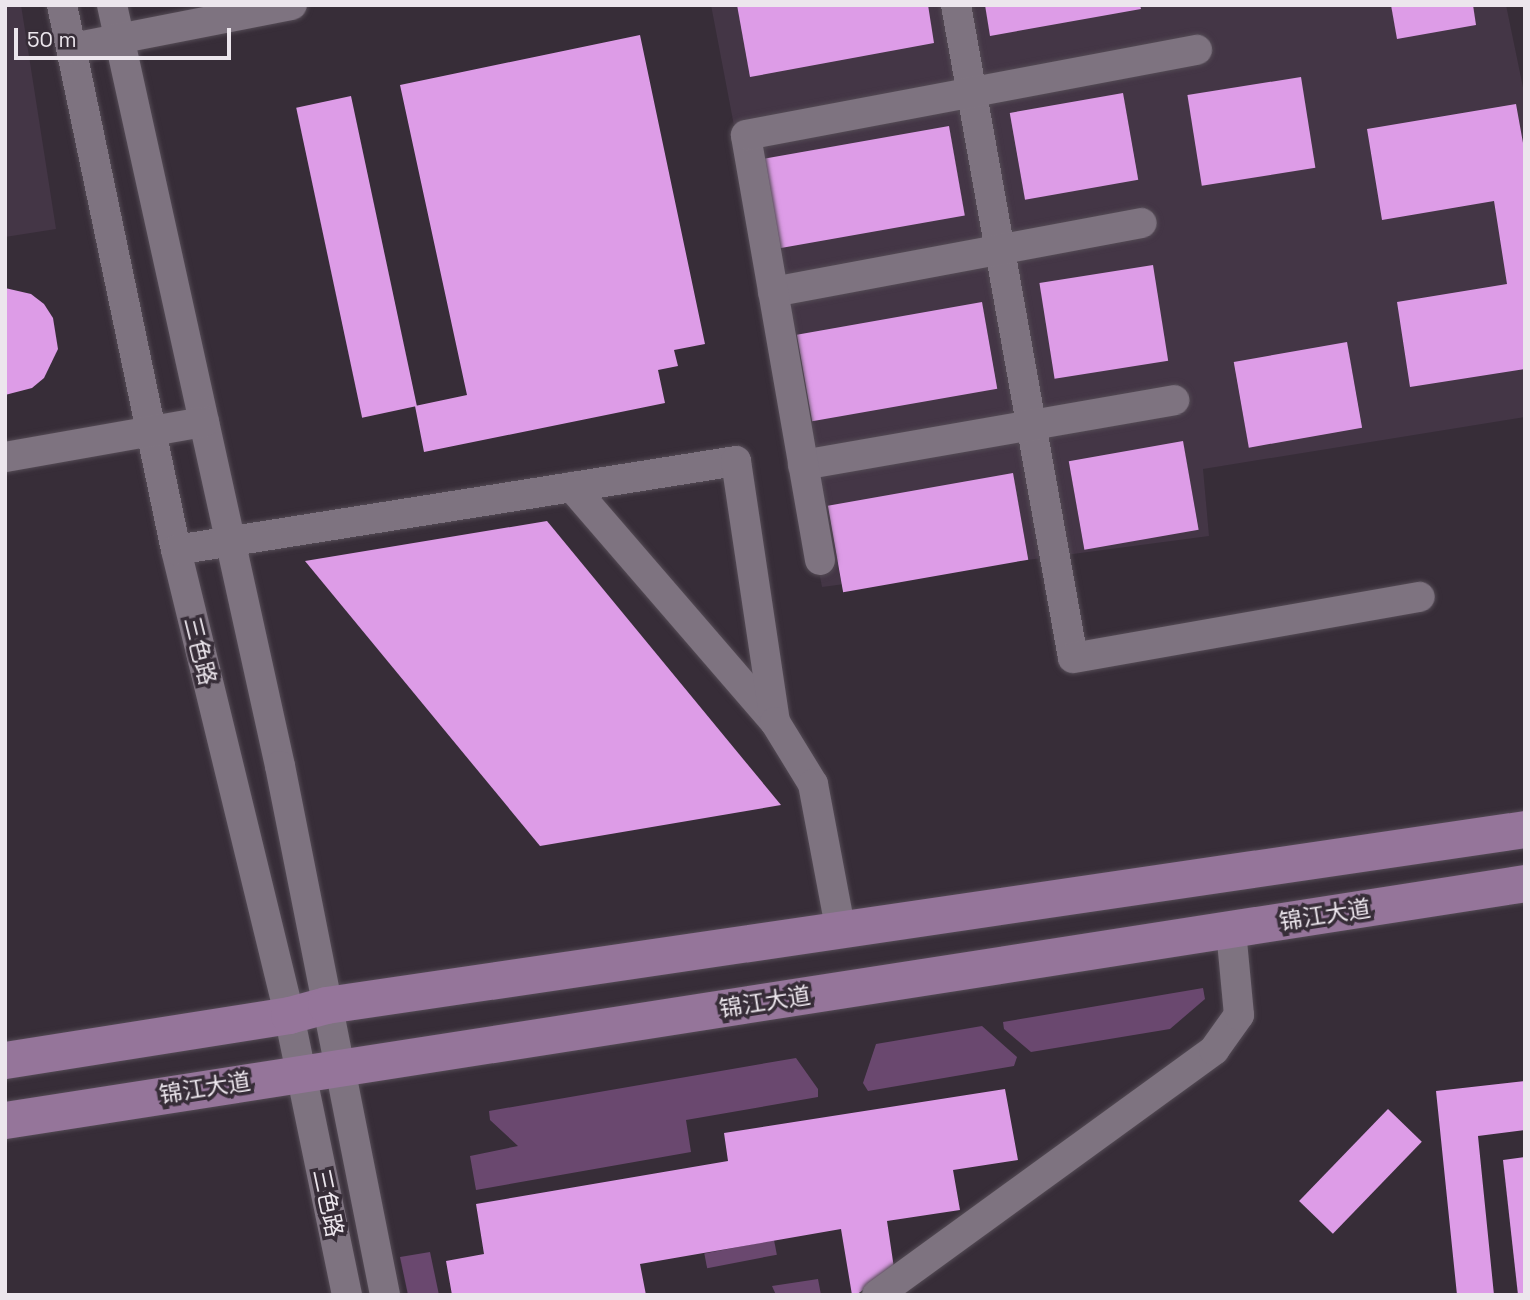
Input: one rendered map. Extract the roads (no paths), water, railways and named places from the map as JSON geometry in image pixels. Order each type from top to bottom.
[{"type":"main road","points":[[5,1060],[289,1015],[326,1005],[1525,828]]},
{"type":"main road","name":"锦江大道","points":[[5,1120],[1525,883]]},
{"type":"street","name":"三色路","points":[[62,5],[176,550],[289,1015],[347,1295]]},
{"type":"street","name":"三色路","points":[[113,5],[230,541],[385,1295]]},
{"type":"street","points":[[72,48],[292,5]]},
{"type":"street","points":[[956,5],[1073,658],[1420,597]]},
{"type":"street","points":[[820,560],[746,135],[1197,50]]},
{"type":"street","points":[[773,292],[1142,223]]},
{"type":"street","points":[[803,465],[1174,400]]},
{"type":"street","points":[[5,457],[204,422]]},
{"type":"street","points":[[176,550],[736,461],[775,722]]},
{"type":"street","points":[[572,487],[775,722],[813,784],[841,927]]},
{"type":"street","points":[[877,1295],[1214,1050],[1239,1015],[1231,930]]}]
